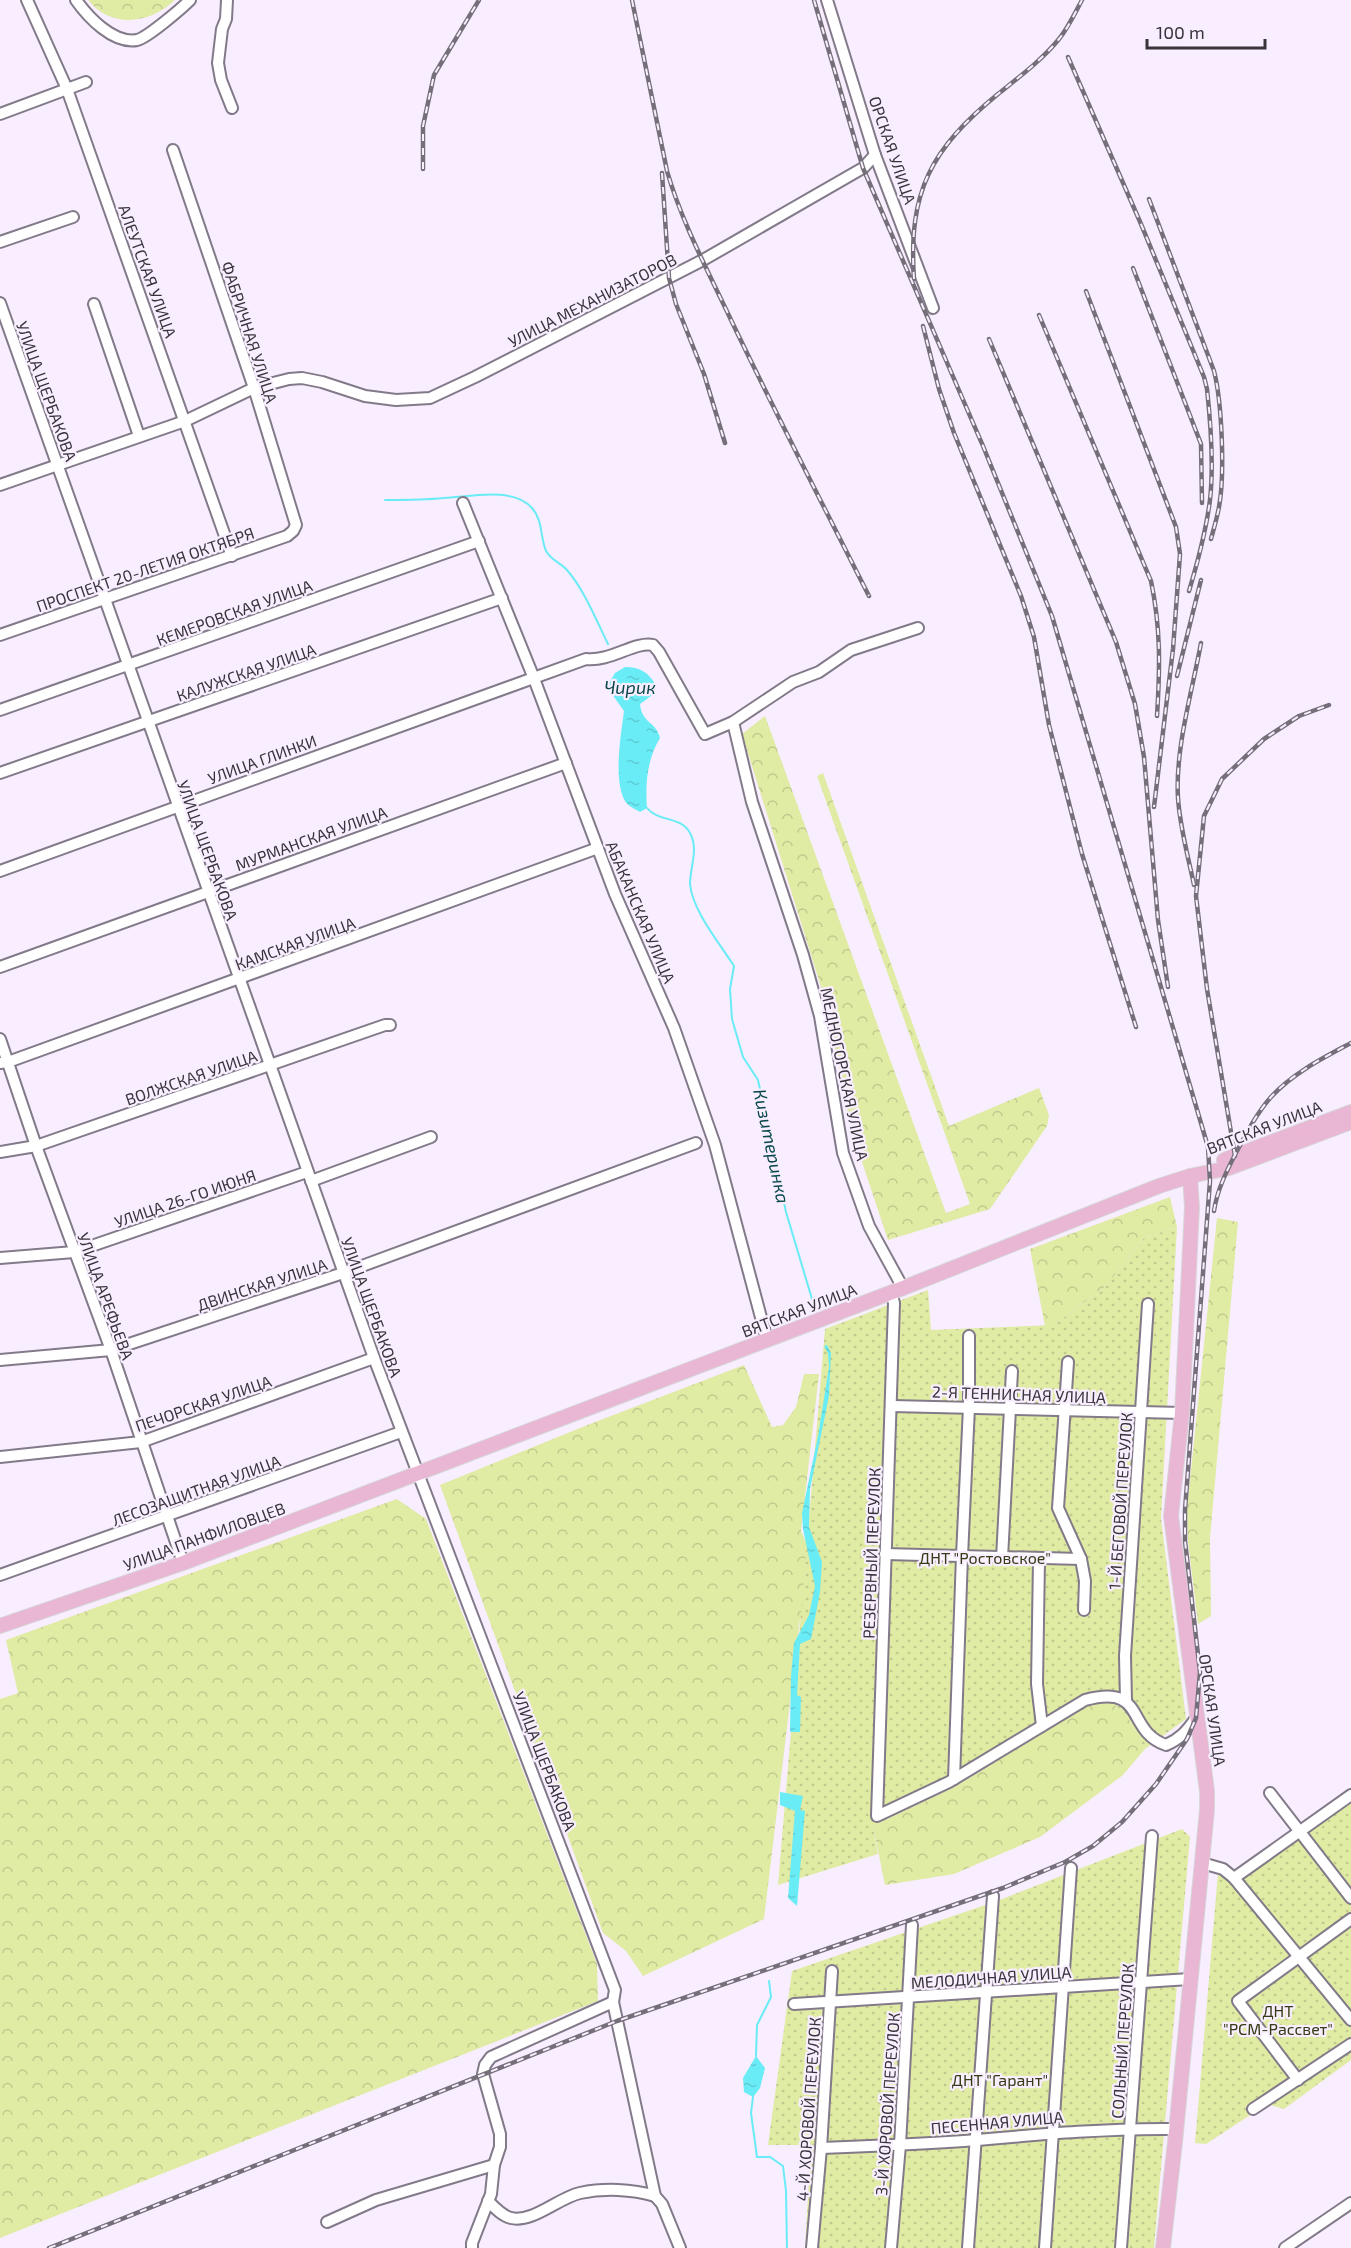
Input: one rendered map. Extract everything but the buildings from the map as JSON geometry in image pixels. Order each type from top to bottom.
[{"type":"main road","name":"ВЯТСКАЯ УЛИЦА","points":[[1190,1176],[1218,1162],[1351,1112]]},
{"type":"main road","name":"ВЯТСКАЯ УЛИЦА","points":[[418,1473],[897,1290],[1159,1185],[1228,1168],[1351,1122]]},
{"type":"main road","name":"ОРСКАЯ УЛИЦА","points":[[1163,2248],[1202,1863],[1207,1791],[1171,1516],[1182,1413],[1192,1207],[1190,1176]]},
{"type":"main road","name":"УЛИЦА ПАНФИЛОВЦЕВ","points":[[0,1626],[183,1563],[418,1473]]},
{"type":"street","name":"АЛЕУТСКАЯ УЛИЦА","points":[[27,0],[67,89],[232,556]]},
{"type":"street","points":[[76,0],[89,18],[125,39],[138,40],[190,0]]},
{"type":"street","points":[[227,0],[218,63],[220,80],[232,108]]},
{"type":"street","name":"ОРСКАЯ УЛИЦА","points":[[827,0],[875,155],[933,309]]},
{"type":"street","points":[[0,114],[86,82]]},
{"type":"street","name":"ФАБРИЧНАЯ УЛИЦА","points":[[173,150],[254,388],[296,525]]},
{"type":"street","name":"УЛИЦА МЕХАНИЗАТОРОВ","points":[[254,388],[302,378],[334,385],[365,396],[396,400],[430,398],[452,389],[703,260],[863,168],[875,155]]},
{"type":"street","points":[[0,242],[73,217]]},
{"type":"street","name":"УЛИЦА ЩЕРБАКОВА","points":[[0,303],[343,1273],[401,1432],[615,1990],[613,2002],[655,2196],[662,2204],[680,2248]]},
{"type":"street","points":[[94,304],[139,436]]},
{"type":"street","points":[[0,485],[185,421],[254,388]]},
{"type":"street","name":"АБАКАНСКАЯ УЛИЦА","points":[[463,503],[533,676],[615,894],[674,1028],[713,1138],[767,1340]]},
{"type":"street","name":"ПРОСПЕКТ 20-ЛЕТИЯ ОКТЯБРЯ","points":[[0,635],[287,536],[296,525]]},
{"type":"street","name":"КЕМЕРОВСКАЯ УЛИЦА","points":[[0,710],[479,541]]},
{"type":"street","name":"КАЛУЖСКАЯ УЛИЦА","points":[[0,773],[502,598]]},
{"type":"street","points":[[733,722],[793,682],[819,672],[851,650],[918,628]]},
{"type":"street","name":"УЛИЦА ГЛИНКИ","points":[[0,871],[533,676],[586,658],[606,658],[648,644],[653,645],[659,652],[705,734],[733,722]]},
{"type":"street","name":"МЕДНОГОРСКАЯ УЛИЦА","points":[[733,722],[752,802],[803,954],[820,1016],[843,1153],[869,1226],[897,1290]]},
{"type":"street","name":"МУРМАНСКАЯ УЛИЦА","points":[[0,967],[566,763]]},
{"type":"street","name":"КАМСКАЯ УЛИЦА","points":[[4,1063],[239,980],[598,848]]},
{"type":"street","name":"ВОЛЖСКАЯ УЛИЦА","points":[[0,1152],[36,1146],[390,1025]]},
{"type":"street","name":"УЛИЦА АРЕФЬЕВА","points":[[0,1040],[4,1063],[111,1350],[183,1563]]},
{"type":"street","name":"УЛИЦА 26-ГО ИЮНЯ","points":[[0,1258],[74,1252],[431,1137]]},
{"type":"street","name":"ДВИНСКАЯ УЛИЦА","points":[[0,1360],[111,1350],[343,1273],[696,1143]]},
{"type":"street","name":"РЕЗЕРВНЫЙ ПЕРЕУЛОК","points":[[897,1290],[894,1303],[877,1816],[954,1779]]},
{"type":"street","name":"1-Й БЕГОВОЙ ПЕРЕУЛОК","points":[[1126,1701],[1125,1656],[1148,1304]]},
{"type":"street","points":[[954,1779],[969,1407],[969,1336]]},
{"type":"street","name":"ПЕЧОРСКАЯ УЛИЦА","points":[[0,1456],[141,1442],[374,1358]]},
{"type":"street","points":[[1068,1362],[1058,1508],[1080,1559],[1085,1581],[1084,1610]]},
{"type":"street","points":[[1002,1558],[1012,1371]]},
{"type":"street","name":"2-Я ТЕННИСНАЯ УЛИЦА","points":[[892,1406],[1182,1413]]},
{"type":"street","name":"ЛЕСОЗАЩИТНАЯ УЛИЦА","points":[[0,1575],[401,1432]]},
{"type":"street","points":[[885,1554],[1040,1560],[1080,1559]]},
{"type":"street","points":[[1040,1560],[1037,1684],[1042,1726]]},
{"type":"street","points":[[954,1779],[1085,1700],[1105,1695],[1126,1701],[1150,1737],[1166,1745],[1186,1733],[1196,1718]]},
{"type":"street","points":[[1270,1793],[1351,1898]]},
{"type":"street","points":[[1234,1878],[1351,1795]]},
{"type":"street","name":"СОЛЬНЫЙ ПЕРЕУЛОК","points":[[1121,2248],[1152,1836]]},
{"type":"street","points":[[1202,1863],[1223,1869],[1234,1878],[1351,2020]]},
{"type":"street","points":[[1045,2248],[1071,1868]]},
{"type":"street","points":[[968,2248],[993,1896]]},
{"type":"street","points":[[1298,2080],[1238,2001],[1351,1919]]},
{"type":"street","name":"3-Й ХОРОВОЙ ПЕРЕУЛОК","points":[[891,2248],[910,1998],[912,1925]]},
{"type":"street","name":"4-Й ХОРОВОЙ ПЕРЕУЛОК","points":[[812,2248],[832,1971]]},
{"type":"street","name":"МЕЛОДИЧНАЯ УЛИЦА","points":[[794,2004],[1190,1979]]},
{"type":"street","points":[[472,2248],[488,2201],[494,2165],[500,2147],[500,2134],[483,2074],[485,2065],[491,2057],[613,2002]]},
{"type":"street","points":[[1253,2109],[1351,2044]]},
{"type":"street","name":"ПЕСЕННАЯ УЛИЦА","points":[[821,2148],[977,2140],[1053,2132],[1131,2128],[1176,2129]]},
{"type":"street","points":[[327,2222],[376,2200],[494,2165]]},
{"type":"street","points":[[488,2201],[509,2218],[524,2218],[581,2193],[640,2192],[655,2196]]},
{"type":"street","points":[[1286,2248],[1351,2203]]},
{"type":"green space","points":[[88,0],[175,0],[154,14],[131,20],[108,16]]},
{"type":"green space","points":[[765,716],[946,1213],[970,1204],[817,776],[823,773],[949,1126],[1039,1088],[1049,1115],[1047,1126],[990,1209],[888,1240],[851,1129],[826,1003],[742,734]]},
{"type":"green space","points":[[1170,1197],[1177,1227],[1144,1238],[1106,1286],[1054,1325],[1045,1326],[1030,1249]]},
{"type":"green space","points":[[1217,1218],[1238,1222],[1210,1538],[1211,1616],[1198,1624],[1188,1542],[1187,1509]]},
{"type":"green space","name":"ДНТ \"Ростовское\"","points":[[1177,1227],[1161,1519],[1186,1719],[1145,1749],[1126,1714],[1110,1701],[1087,1705],[957,1786],[873,1826],[878,1854],[778,1885],[825,1329],[928,1290],[931,1330],[1054,1325],[1106,1286],[1144,1238]]},
{"type":"green space","points":[[744,1365],[772,1427],[783,1425],[796,1407],[804,1374],[819,1374],[801,1531],[815,1562],[813,1605],[800,1619],[764,1919],[643,1976],[626,1951],[603,1933],[440,1485]]},
{"type":"green space","points":[[397,1499],[426,1519],[597,1964],[598,2001],[0,2238],[0,1699],[18,1693],[6,1640]]},
{"type":"green space","points":[[1110,1701],[1126,1714],[1145,1749],[1123,1775],[1040,1837],[954,1874],[885,1885],[873,1826],[957,1786],[1087,1705]]},
{"type":"green space","name":"ДНТ \"РСМ-Рассвет\"","points":[[1351,1798],[1351,2060],[1284,2109],[1267,2104],[1206,2144],[1195,2143],[1219,1861],[1239,1879]]},
{"type":"green space","name":"ДНТ \"Гарант\"","points":[[1182,1829],[1190,1837],[1154,2248],[805,2248],[811,2145],[768,2145],[792,1971],[997,1901]]},
{"type":"water","name":"Чирик","points":[[625,667],[643,671],[656,685],[655,693],[640,704],[643,715],[658,732],[660,738],[652,755],[648,772],[647,808],[640,812],[626,803],[621,792],[619,757],[624,711],[607,687],[615,673]]},
{"type":"water","points":[[827,1345],[831,1353],[829,1396],[810,1489],[809,1527],[822,1562],[820,1592],[811,1639],[800,1644],[797,1695],[801,1697],[800,1732],[790,1732],[794,1643],[809,1615],[815,1586],[803,1529],[802,1513],[829,1367],[828,1353],[824,1346]]},
{"type":"water","points":[[780,1792],[803,1796],[800,1810],[805,1811],[797,1906],[788,1898],[795,1811],[780,1805]]},
{"type":"water","points":[[756,2056],[765,2068],[760,2088],[753,2097],[744,2092],[743,2078]]},
{"type":"waterway","name":"Кизитеринка","points":[[385,500],[490,494],[524,501],[536,513],[546,551],[572,576],[608,644]]},
{"type":"waterway","name":"Кизитеринка","points":[[647,808],[657,815],[681,824],[693,839],[694,852],[690,884],[692,894],[708,927],[734,966],[730,989],[732,1019],[743,1057],[758,1080],[786,1212],[815,1309]]},
{"type":"waterway","name":"Кизитеринка","points":[[756,2056],[757,2025],[771,1997],[769,1981]]},
{"type":"waterway","name":"Кизитеринка","points":[[753,2097],[751,2113],[757,2157],[770,2157],[783,2166],[787,2248]]},
{"type":"railway","points":[[423,169],[423,126],[434,75],[479,0]]},
{"type":"railway","points":[[632,0],[667,171],[680,210],[696,248],[869,596]]},
{"type":"railway","points":[[49,2248],[617,2021],[1003,1888],[1065,1862],[1093,1846],[1122,1822],[1156,1784],[1187,1739],[1196,1718],[1200,1672],[1185,1541],[1185,1510],[1210,1181],[1208,1147],[1052,616],[983,446],[863,168],[814,0]]},
{"type":"railway","points":[[914,279],[913,248],[920,196],[940,154],[975,114],[1052,47],[1065,30],[1082,0]]},
{"type":"railway","points":[[1068,57],[1141,224],[1207,389],[1212,445],[1210,500],[1189,591]]},
{"type":"railway","points":[[662,173],[669,278],[676,304],[704,374],[725,443]]},
{"type":"railway","points":[[1149,199],[1217,384],[1221,419],[1222,477],[1219,507],[1211,539]]},
{"type":"railway","points":[[1133,268],[1201,444],[1202,503]]},
{"type":"railway","points":[[1086,291],[1176,527],[1180,554],[1173,649],[1154,807]]},
{"type":"railway","points":[[1039,315],[1151,581],[1157,616],[1159,648],[1157,716]]},
{"type":"railway","points":[[923,326],[939,389],[954,433],[1021,596],[1034,637],[1049,725],[1082,854],[1136,1027]]},
{"type":"railway","points":[[989,339],[1116,642],[1135,704],[1144,757],[1158,920],[1168,987]]},
{"type":"railway","points":[[1177,676],[1201,580]]},
{"type":"railway","points":[[1194,885],[1180,820],[1178,779],[1185,720],[1201,643]]},
{"type":"railway","points":[[1235,1156],[1207,989],[1196,896],[1204,816],[1222,779],[1264,739],[1299,716],[1329,705]]},
{"type":"railway","points":[[1214,1211],[1220,1188],[1230,1165],[1248,1130],[1266,1103],[1299,1073],[1351,1043]]}]
